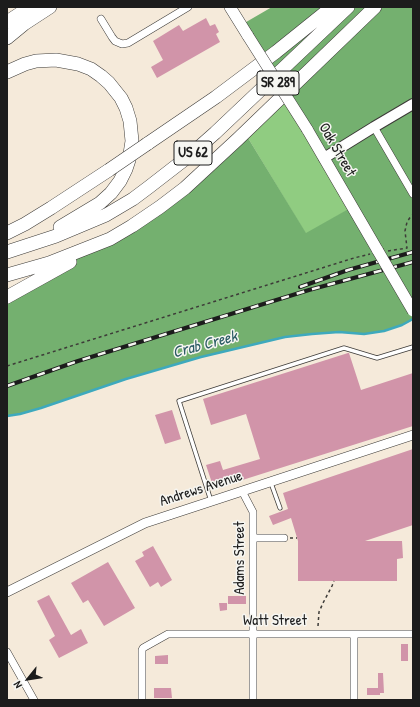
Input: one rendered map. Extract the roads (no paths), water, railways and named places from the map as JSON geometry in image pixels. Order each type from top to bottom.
[{"type":"highway","points":[[7,22],[30,7]]},
{"type":"highway","points":[[7,38],[24,24],[50,7]]},
{"type":"highway","points":[[7,233],[51,208],[222,93],[332,7]]},
{"type":"highway","name":"US 62","points":[[7,251],[56,236],[106,215],[150,187],[189,156],[348,7]]},
{"type":"highway","name":"US 62","points":[[7,275],[49,263],[110,239],[160,207],[202,173],[375,7]]},
{"type":"highway","points":[[7,72],[36,61],[49,60],[67,61],[91,69],[109,83],[121,98],[130,121],[132,134],[129,160],[126,169],[120,181],[111,193],[100,203],[80,216],[52,231],[7,251]]},
{"type":"highway","points":[[7,297],[110,239]]},
{"type":"main road","name":"Oak Street","points":[[230,7],[308,130],[413,311]]},
{"type":"main road","points":[[324,158],[413,104]]},
{"type":"street","points":[[101,19],[115,41],[122,44],[188,7]]},
{"type":"street","points":[[374,127],[413,194]]},
{"type":"street","name":"Andrews Avenue","points":[[7,592],[145,523],[413,435]]},
{"type":"street","name":"Adams Street","points":[[242,491],[253,512],[253,700]]},
{"type":"street","points":[[254,538],[284,538]]},
{"type":"street","name":"Watt Street","points":[[142,700],[142,650],[168,634],[413,634]]},
{"type":"street","points":[[354,635],[354,700]]},
{"type":"street","points":[[7,652],[34,700]]},
{"type":"lane","points":[[211,501],[179,401],[344,348],[377,358],[413,347]]},
{"type":"lane","points":[[271,482],[280,508]]},
{"type":"waterway","name":"Crab Creek","points":[[7,416],[41,408],[126,379],[201,357],[285,337],[339,332],[364,334],[384,331],[402,325],[413,319]]},
{"type":"railway","points":[[300,287],[348,270],[413,252]]},
{"type":"railway","points":[[7,386],[78,361],[309,290],[413,262]]}]
